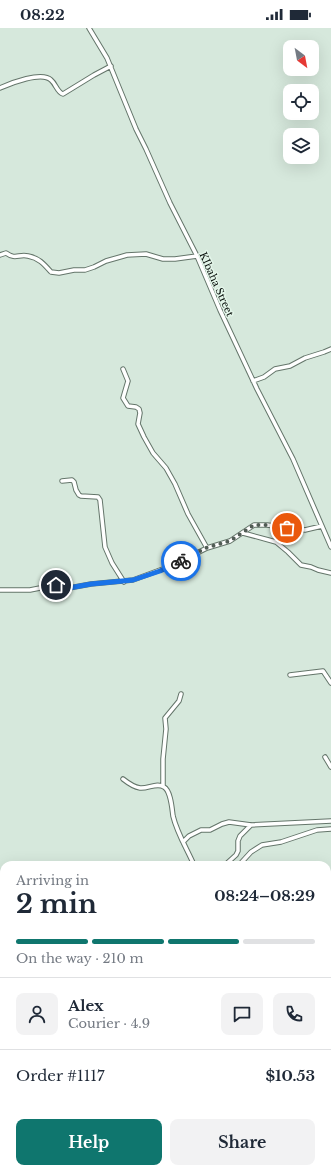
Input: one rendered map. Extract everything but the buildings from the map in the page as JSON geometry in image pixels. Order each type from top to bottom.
[{"type":"street","name":"KIbaha Street","points":[[89,28],[111,66],[136,129],[170,203],[197,256],[253,381],[293,459],[331,547]]},
{"type":"street","points":[[0,88],[27,78],[42,76],[51,79],[59,92],[63,94],[111,66]]},
{"type":"street","points":[[0,255],[6,254],[13,257],[27,256],[45,264],[51,272],[59,273],[74,270],[85,270],[102,262],[127,255],[146,254],[163,259],[197,256]]},
{"type":"street","points":[[253,381],[264,377],[275,369],[290,366],[305,358],[331,349]]},
{"type":"street","points":[[123,369],[128,381],[123,398],[128,406],[139,409],[140,413],[138,424],[144,437],[153,453],[166,468],[175,484],[188,514],[206,548]]},
{"type":"street","points":[[62,481],[72,480],[77,493],[81,496],[98,497],[100,500],[105,547],[115,568],[124,582]]},
{"type":"street","points":[[0,590],[30,590],[50,585],[69,588],[91,584],[124,582],[160,571],[206,548],[224,543],[257,524],[305,530],[322,526]]},
{"type":"street","points":[[242,533],[276,542],[301,565],[331,574]]},
{"type":"street","points":[[290,675],[323,671],[331,683]]},
{"type":"street","points":[[181,694],[179,701],[165,718],[166,729],[163,786],[170,796],[177,830],[192,861]]},
{"type":"street","points":[[325,757],[331,767]]},
{"type":"street","points":[[123,779],[140,788],[163,786]]},
{"type":"street","points":[[183,842],[195,833],[202,830],[210,830],[226,823],[235,822],[251,825],[331,821]]},
{"type":"street","points":[[229,861],[238,851],[238,841],[240,836],[251,825]]},
{"type":"street","points":[[243,861],[251,852],[262,845],[282,842],[317,830],[331,828]]},
{"type":"street","points":[[234,856],[237,861]]},
{"type":"way so far","points":[[181,561],[206,548],[230,541],[257,524],[287,528]]},
{"type":"route","points":[[56,585],[69,588],[106,582],[124,582],[160,571],[181,561]]}]
